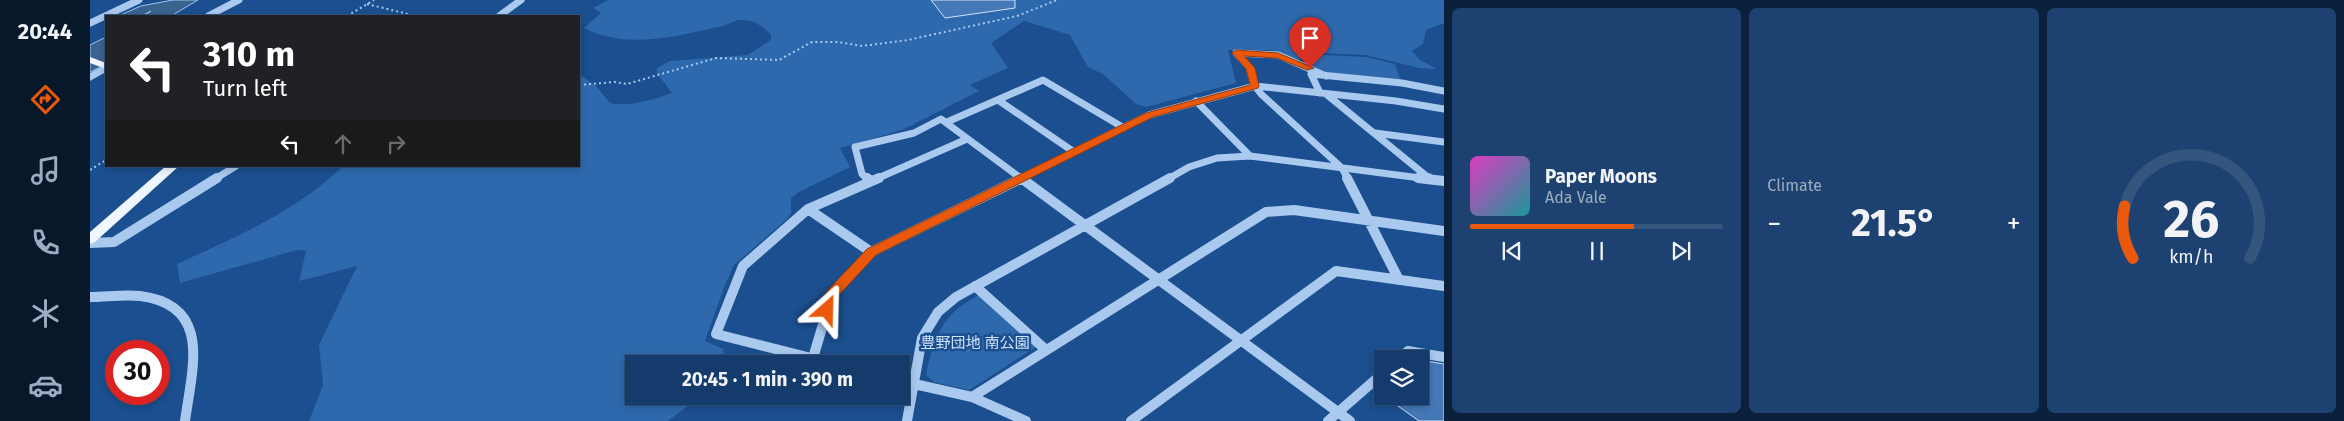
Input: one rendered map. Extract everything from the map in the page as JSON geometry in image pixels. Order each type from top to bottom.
[{"type":"main road","points":[[90,60],[105,67]]},
{"type":"main road","points":[[90,239],[172,167]]},
{"type":"street","points":[[107,15],[139,0]]},
{"type":"street","points":[[210,15],[239,0]]},
{"type":"street","points":[[500,15],[521,0]]},
{"type":"street","points":[[90,23],[105,16]]},
{"type":"street","points":[[1326,76],[1278,55],[1236,53],[1250,68],[1255,86],[1261,94],[1342,168],[1399,280]]},
{"type":"street","points":[[90,77],[105,68]]},
{"type":"street","points":[[1430,179],[1375,133],[1323,94],[1311,74],[1402,84],[1444,91]]},
{"type":"street","points":[[947,122],[1043,80],[1047,80],[1124,128]]},
{"type":"street","points":[[814,355],[832,294],[871,252],[1150,115],[1255,86],[1444,109]]},
{"type":"street","points":[[998,100],[1074,152]]},
{"type":"street","points":[[1196,101],[1250,156]]},
{"type":"street","points":[[871,181],[862,174],[855,147],[914,133],[942,119],[1350,421]]},
{"type":"street","points":[[1375,133],[1444,142]]},
{"type":"street","points":[[801,355],[716,334],[742,266],[808,209],[967,139]]},
{"type":"street","points":[[907,421],[922,338],[938,312],[956,297],[975,286],[1087,226],[1189,167],[1217,158],[1250,156],[1444,181]]},
{"type":"street","points":[[90,243],[114,242],[234,167]]},
{"type":"street","points":[[808,209],[871,252]]},
{"type":"street","points":[[972,397],[1266,212],[1294,210],[1444,230]]},
{"type":"street","points":[[1131,421],[1336,271],[1444,286]]},
{"type":"street","points":[[975,286],[1046,350]]},
{"type":"street","points":[[90,297],[140,296],[171,305],[183,313],[192,326],[194,341],[186,421]]},
{"type":"street","points":[[1429,354],[1444,357]]},
{"type":"street","points":[[1328,421],[1374,381]]},
{"type":"street","points":[[910,383],[972,397],[1026,421]]},
{"type":"path","points":[[349,15],[374,0]]},
{"type":"path","points":[[580,85],[615,82],[628,84],[716,58],[779,60],[812,42],[838,42],[862,46],[908,40],[1018,16],[1058,0]]},
{"type":"path","points":[[367,4],[412,15]]},
{"type":"path","points":[[90,170],[105,161]]},
{"type":"green space","points":[[608,0],[1444,0],[1444,23],[1426,30],[1423,44],[1412,51],[1420,60],[1437,69],[1419,68],[1366,55],[1321,53],[1297,60],[1273,50],[1228,50],[1236,83],[1146,107],[1136,104],[1103,74],[1088,67],[1070,35],[1024,21],[991,43],[1008,68],[970,85],[979,91],[902,130],[840,148],[850,167],[799,192],[791,198],[791,213],[787,219],[734,265],[725,285],[705,341],[723,349],[725,355],[625,355],[625,405],[689,405],[668,421],[309,421],[323,385],[319,345],[357,266],[299,281],[306,251],[297,250],[180,283],[177,264],[243,233],[285,210],[325,182],[342,167],[580,167],[580,75],[596,86],[610,103],[626,104],[641,102],[672,93],[657,73],[657,68],[670,61],[748,55],[771,40],[771,35],[765,29],[754,22],[745,20],[738,20],[722,26],[686,34],[634,40],[600,35],[584,28],[601,13],[593,8]]},
{"type":"green space","points":[[1323,55],[1366,57],[1395,64],[1401,81],[1326,72],[1302,62]]},
{"type":"green space","name":"豊野団地 南公園","points":[[979,295],[1036,347],[969,390],[934,382],[926,375],[932,349],[942,328],[956,310]]},
{"type":"shaded area","points":[[173,0],[198,0],[173,15],[145,15],[151,11],[143,15],[120,15],[141,6]]},
{"type":"shaded area","points":[[105,38],[105,64],[90,72],[90,45]]},
{"type":"building","points":[[931,0],[1015,0],[1015,8],[945,18]]},
{"type":"building","points":[[1429,362],[1444,364],[1444,421],[1419,421],[1397,405],[1429,405]]},
{"type":"route","points":[[827,310],[832,294],[871,252],[1150,115],[1255,86],[1250,68],[1236,53],[1278,55],[1310,68]]}]
